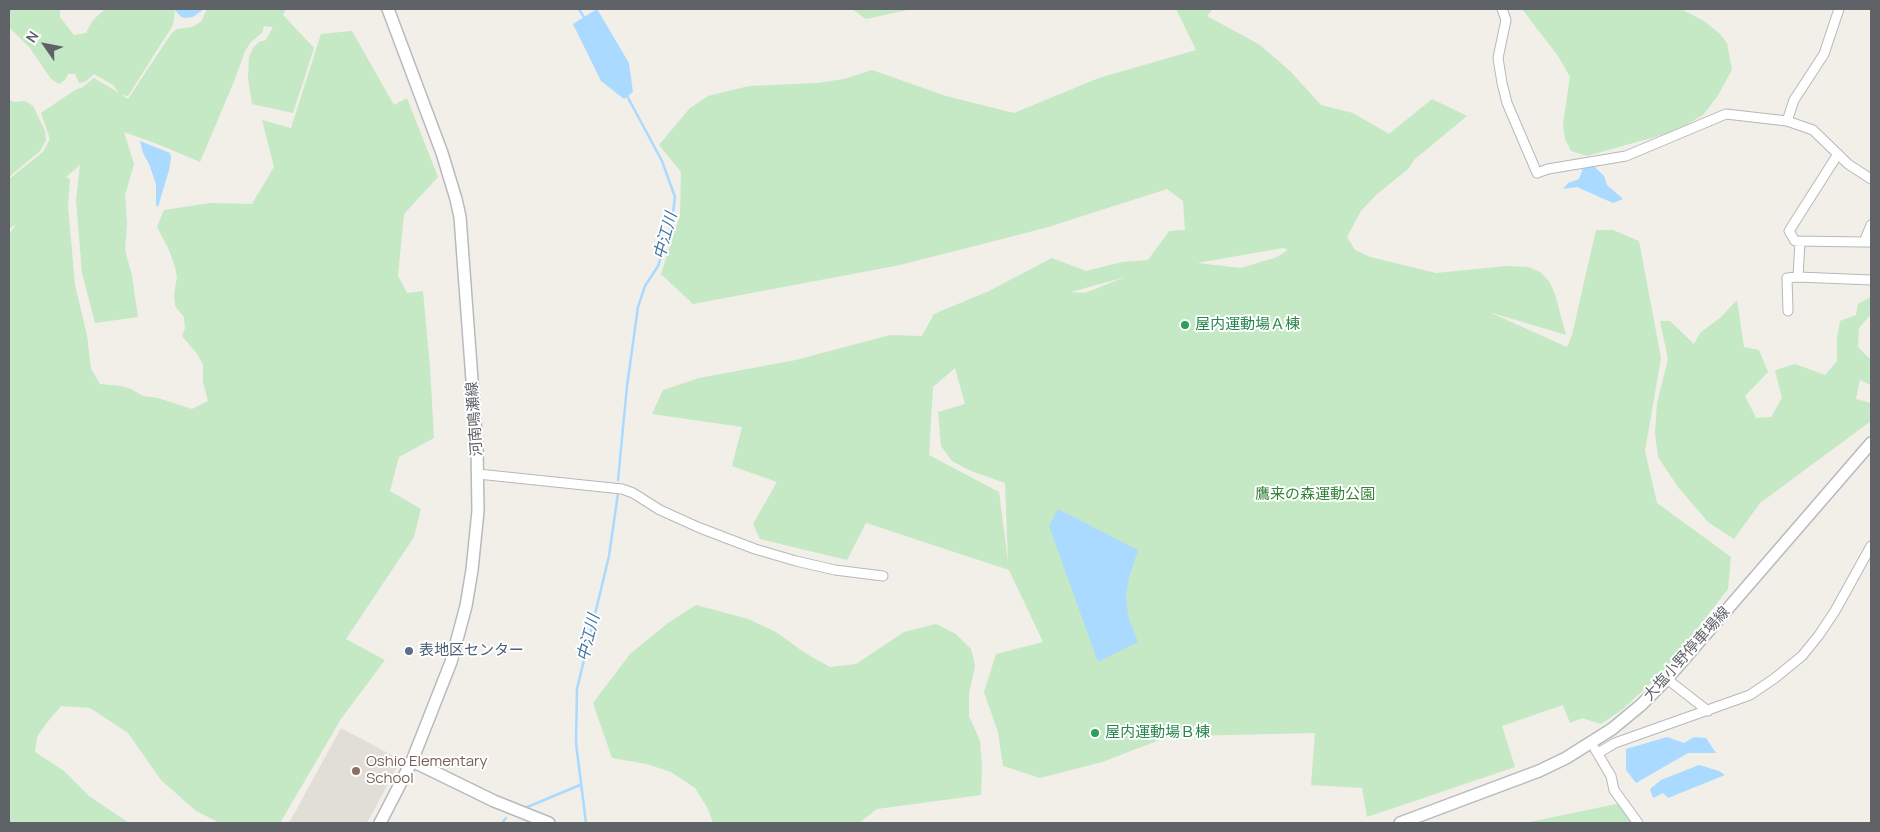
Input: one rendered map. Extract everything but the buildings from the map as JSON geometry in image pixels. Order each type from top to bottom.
[{"type":"main road","name":"河南鳴瀬線","points":[[380,823],[412,761],[451,662],[466,606],[478,511],[478,474],[460,217],[442,153],[388,9]]},
{"type":"main road","name":"大塩小野停車場線","points":[[1400,823],[1539,771],[1591,743],[1612,729],[1641,705],[1667,679],[1871,442]]},
{"type":"main road","points":[[412,761],[494,801],[549,823]]},
{"type":"street","points":[[1502,9],[1506,20],[1498,58],[1502,83],[1507,103],[1537,173],[1548,169],[1626,156],[1726,114],[1787,121],[1813,130],[1848,164],[1871,179]]},
{"type":"street","points":[[1787,121],[1794,100],[1824,54],[1838,9]]},
{"type":"street","points":[[1838,154],[1789,231],[1795,241],[1867,242],[1871,225]]},
{"type":"street","points":[[1798,277],[1800,241]]},
{"type":"street","points":[[1788,311],[1786,278],[1871,280]]},
{"type":"street","points":[[478,474],[622,489],[700,528],[754,549],[835,570],[883,576]]},
{"type":"street","points":[[1598,754],[1615,742],[1750,695],[1776,678],[1802,656],[1819,635],[1835,611],[1871,546]]},
{"type":"street","points":[[1667,679],[1708,711]]},
{"type":"street","points":[[1591,743],[1611,776],[1614,790],[1638,823]]},
{"type":"shaded area","name":"Oshio Elementary School","points":[[341,728],[401,760],[367,823],[289,823]]},
{"type":"green space","points":[[9,9],[60,9],[60,17],[74,35],[86,33],[93,20],[105,9],[169,9],[175,11],[173,25],[128,96],[122,95],[128,99],[171,34],[177,29],[192,27],[201,22],[207,9],[286,9],[283,15],[314,48],[293,113],[252,104],[248,78],[249,57],[253,48],[259,42],[266,40],[273,27],[264,26],[262,33],[251,42],[245,51],[200,162],[124,132],[134,164],[125,195],[127,224],[125,250],[132,276],[138,317],[95,323],[82,273],[76,200],[80,165],[66,177],[70,179],[68,206],[75,285],[87,335],[91,369],[100,384],[121,386],[143,396],[158,398],[192,409],[208,401],[203,382],[203,365],[198,355],[182,336],[185,328],[184,317],[175,306],[174,295],[177,277],[175,267],[169,250],[157,227],[164,210],[210,203],[252,204],[274,167],[262,120],[291,128],[321,34],[352,31],[394,105],[407,98],[438,177],[404,214],[398,276],[407,293],[423,291],[434,438],[399,457],[390,491],[421,509],[414,537],[346,639],[385,660],[341,719],[280,823],[220,823],[196,811],[161,780],[128,733],[90,708],[61,706],[37,737],[35,752],[64,771],[89,796],[129,823],[9,823],[9,235],[16,224],[9,229],[9,179],[43,152],[50,139],[41,113],[94,78],[119,93],[113,85],[94,74],[85,82],[79,83],[75,74],[68,74],[65,80],[59,84],[51,79],[30,48],[9,27]]},
{"type":"green space","points":[[852,9],[912,9],[866,19]]},
{"type":"green space","name":"鷹来の森運動公園","points":[[1176,9],[1213,9],[1207,16],[1260,45],[1291,72],[1321,105],[1353,113],[1389,134],[1432,99],[1467,116],[1414,160],[1408,169],[1376,195],[1361,211],[1347,237],[1355,250],[1370,257],[1436,273],[1507,266],[1528,267],[1540,272],[1549,281],[1555,294],[1566,335],[1489,312],[1567,347],[1572,335],[1596,230],[1613,230],[1639,241],[1661,358],[1645,451],[1657,503],[1731,557],[1728,589],[1666,669],[1623,709],[1601,724],[1582,718],[1570,723],[1563,705],[1502,726],[1515,767],[1367,817],[1362,788],[1311,785],[1315,733],[1165,738],[1102,762],[1040,778],[1003,766],[998,732],[984,692],[996,654],[1043,642],[1009,570],[866,523],[847,560],[760,539],[753,524],[777,482],[732,466],[742,427],[652,414],[663,390],[699,378],[796,360],[890,335],[922,336],[934,314],[989,291],[1052,258],[1086,271],[1122,262],[1148,260],[1169,231],[1185,230],[1183,201],[1167,189],[1045,228],[900,265],[693,304],[661,274],[680,215],[681,172],[659,145],[690,108],[708,96],[749,86],[817,83],[844,79],[872,70],[946,96],[1014,113],[1099,78],[1196,50]],"holes":[[[1283,248],[1288,250],[1277,257],[1241,268],[1197,263]],[[1125,277],[1085,293],[1071,292]],[[955,368],[965,404],[938,412],[941,446],[952,461],[971,471],[1005,483],[1008,562],[999,492],[929,455],[933,387]]]},
{"type":"green space","points":[[1522,9],[1681,9],[1704,21],[1719,33],[1727,43],[1732,70],[1717,97],[1703,115],[1676,131],[1587,156],[1571,151],[1565,139],[1563,124],[1570,77],[1558,56]]},
{"type":"green space","points":[[9,100],[14,102],[25,101],[33,106],[45,131],[46,140],[40,151],[9,177]]},
{"type":"green space","points":[[1871,297],[1871,314],[1859,328],[1858,347],[1871,360],[1871,385],[1860,380],[1856,399],[1871,403],[1871,421],[1760,503],[1734,539],[1708,522],[1678,487],[1658,457],[1655,433],[1657,403],[1668,359],[1660,321],[1670,321],[1694,344],[1700,333],[1721,317],[1737,300],[1744,347],[1759,350],[1768,372],[1745,396],[1756,418],[1771,417],[1782,398],[1775,370],[1795,364],[1825,375],[1837,361],[1837,338],[1840,321],[1856,315],[1858,304]]},
{"type":"green space","points":[[696,605],[748,619],[776,632],[805,653],[830,667],[856,664],[904,632],[936,624],[956,634],[971,649],[975,666],[969,694],[969,716],[980,741],[982,767],[981,795],[877,809],[859,823],[713,823],[708,809],[695,788],[671,772],[647,764],[612,758],[593,703],[630,654],[668,623]]},
{"type":"green space","points":[[1621,803],[1635,823],[1525,823]]},
{"type":"water","points":[[174,9],[204,9],[193,17],[185,18],[181,17]]},
{"type":"water","points":[[597,9],[629,63],[633,92],[624,99],[601,81],[573,24]]},
{"type":"water","points":[[140,141],[170,153],[169,170],[158,207],[156,205],[156,184]]},
{"type":"water","points":[[1593,165],[1604,176],[1607,185],[1623,199],[1613,203],[1577,187],[1563,189],[1568,183],[1579,179],[1583,168]]},
{"type":"water","points":[[1058,509],[1138,550],[1129,577],[1126,595],[1128,616],[1138,642],[1098,662],[1049,526]]},
{"type":"water","points":[[1667,737],[1684,743],[1694,737],[1706,738],[1716,753],[1688,753],[1636,783],[1626,770],[1626,749]]},
{"type":"water","points":[[1699,765],[1719,771],[1725,775],[1668,798],[1663,793],[1653,798],[1650,789],[1661,780]]},
{"type":"waterway","name":"中江川","points":[[579,9],[585,19]]},
{"type":"waterway","name":"中江川","points":[[618,480],[627,386],[638,307],[645,286],[658,266],[671,227],[675,197],[662,161],[626,94]]},
{"type":"waterway","name":"中江川","points":[[586,823],[576,743],[577,689],[609,556],[618,493]]},
{"type":"waterway","points":[[525,808],[580,785]]},
{"type":"waterway","points":[[502,823],[506,818]]},
{"type":"place","name":"屋内運動場Ａ棟","points":[[1185,325]]},
{"type":"place","name":"表地区センター","points":[[409,651]]},
{"type":"place","name":"屋内運動場Ｂ棟","points":[[1095,733]]},
{"type":"place","name":"Oshio Elementary School","points":[[356,771]]}]
